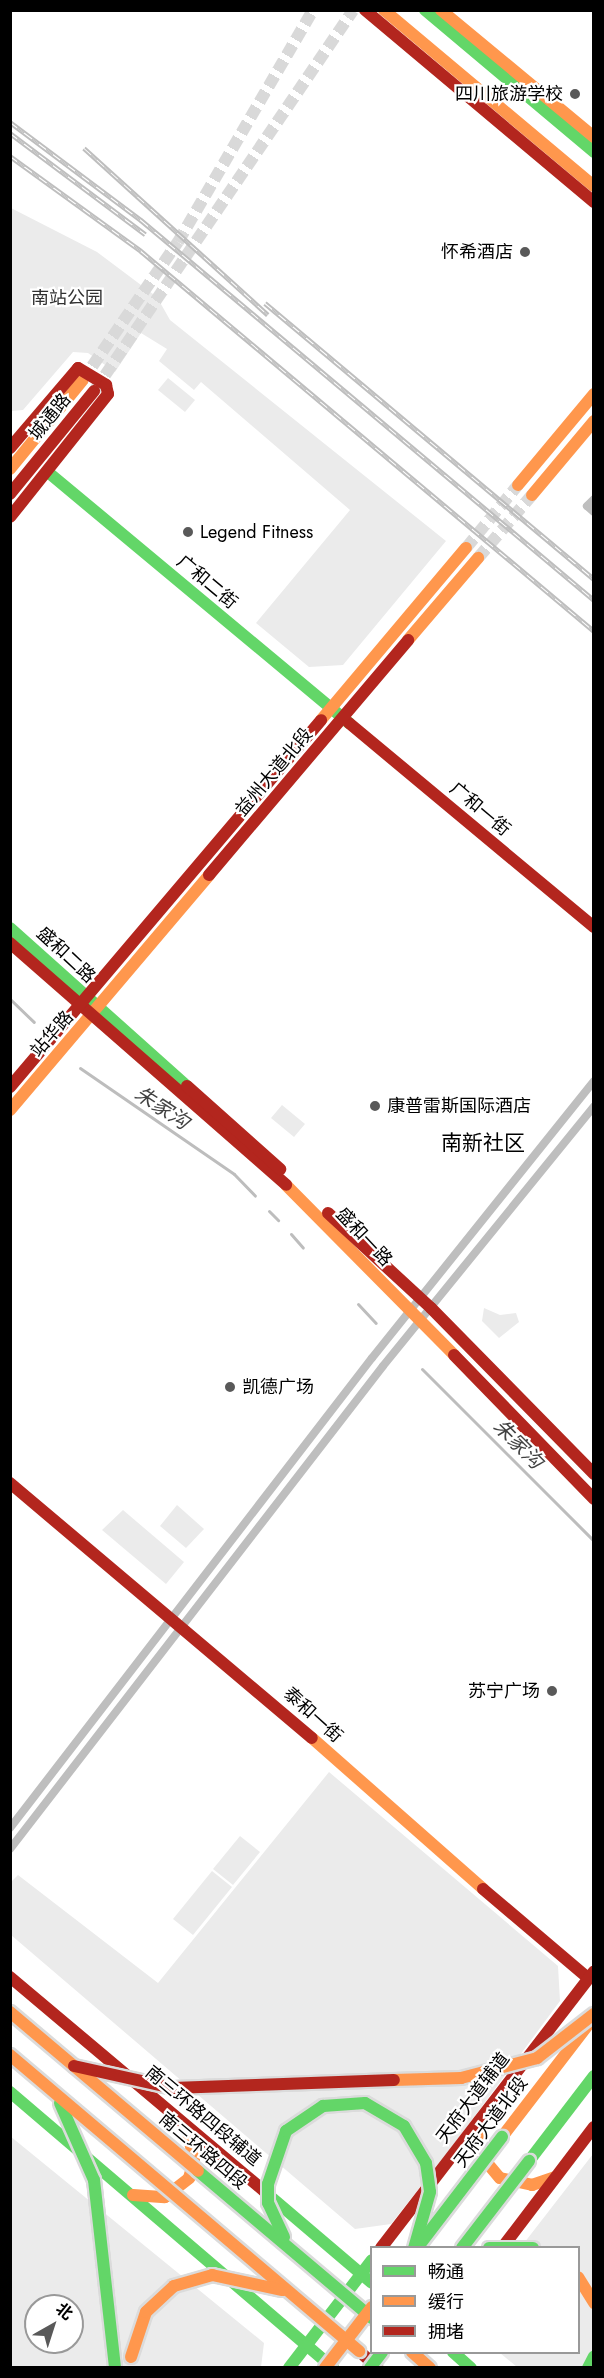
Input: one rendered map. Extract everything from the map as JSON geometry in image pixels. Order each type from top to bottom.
[{"type":"main road","points":[[384,10],[594,186]]},
{"type":"main road","points":[[424,10],[594,152]]},
{"type":"main road","points":[[441,10],[594,137]]},
{"type":"main road","points":[[370,12],[594,202]]},
{"type":"main road","points":[[10,517],[49,473],[108,394],[106,385],[78,368],[12,444]]},
{"type":"main road","name":"城通路","points":[[10,469],[82,381]]},
{"type":"main road","name":"城通路","points":[[10,494],[94,391]]},
{"type":"main road","points":[[518,485],[594,394]]},
{"type":"main road","points":[[532,495],[594,421]]},
{"type":"main road","name":"广和二街","points":[[49,473],[343,718]]},
{"type":"main road","name":"益州大道北段","points":[[84,1002],[466,548]]},
{"type":"main road","name":"益州大道北段","points":[[94,1012],[478,558]]},
{"type":"main road","name":"广和一街","points":[[343,718],[594,927]]},
{"type":"main road","name":"盛和二路","points":[[10,928],[84,1002]]},
{"type":"main road","points":[[10,943],[94,1012]]},
{"type":"main road","name":"站华路","points":[[10,1086],[84,1002]]},
{"type":"main road","name":"站华路","points":[[10,1110],[94,1012]]},
{"type":"main road","name":"盛和一路","points":[[94,1012],[420,1297],[594,1474]]},
{"type":"main road","name":"盛和一路","points":[[94,1012],[307,1203],[374,1276],[423,1318],[594,1499]]},
{"type":"main road","name":"泰和一街","points":[[10,1483],[591,1975]]},
{"type":"main road","name":"天府大道辅道","points":[[382,2246],[591,1975]]},
{"type":"main road","name":"南三环路四段辅道","points":[[10,1977],[370,2281]]},
{"type":"main road","name":"南三环路四段","points":[[10,2012],[370,2316]]},
{"type":"main road","points":[[74,2066],[173,2088],[461,2078],[537,2058],[594,2016]]},
{"type":"main road","name":"天府大道北段","points":[[417,2246],[594,2016]]},
{"type":"main road","points":[[10,2055],[378,2367]]},
{"type":"main road","points":[[463,2246],[594,2076]]},
{"type":"main road","points":[[10,2092],[333,2367]]},
{"type":"main road","points":[[54,2092],[78,2135],[94,2180],[115,2367]]},
{"type":"main road","points":[[294,2252],[268,2203],[276,2148],[303,2115],[342,2102],[383,2111],[418,2144],[430,2192],[416,2246]]},
{"type":"main road","points":[[479,2120],[478,2152],[500,2178],[532,2185],[555,2177]]},
{"type":"main road","points":[[129,2194],[152,2199],[180,2188],[194,2161],[187,2127]]},
{"type":"main road","points":[[503,2246],[594,2127]]},
{"type":"main road","points":[[290,2367],[370,2263]]},
{"type":"main road","points":[[132,2367],[136,2333],[146,2312],[174,2286],[195,2277],[236,2277],[291,2293]]},
{"type":"main road","points":[[580,2279],[594,2303]]},
{"type":"main road","points":[[325,2367],[370,2310]]},
{"type":"main road","points":[[370,2367],[380,2354]]},
{"type":"main road","points":[[414,2354],[430,2367]]},
{"type":"main road","points":[[410,2367],[420,2354]]},
{"type":"main road","points":[[455,2354],[471,2367]]},
{"type":"main road","points":[[588,2367],[594,2355]]},
{"type":"street","points":[[594,499],[587,506],[594,512]]},
{"type":"street","points":[[10,1828],[174,1620],[420,1297],[594,1081]]},
{"type":"street","points":[[10,1849],[423,1318],[594,1106]]},
{"type":"green space","name":"南站公园","points":[[11,208],[97,252],[157,297],[170,320],[446,541],[343,665],[309,667],[256,623],[350,510],[201,382],[194,390],[159,361],[167,349],[141,333],[115,372],[88,353],[73,352],[23,410],[11,411]]},
{"type":"green space","points":[[168,378],[195,400],[185,412],[158,390]]},
{"type":"green space","points":[[282,1105],[305,1124],[294,1137],[271,1118]]},
{"type":"green space","points":[[484,1308],[500,1315],[516,1313],[519,1322],[499,1338],[482,1321]]},
{"type":"green space","points":[[177,1505],[204,1529],[186,1548],[160,1526]]},
{"type":"green space","points":[[123,1510],[184,1562],[166,1584],[102,1530]]},
{"type":"green space","points":[[329,1772],[558,1966],[560,2001],[457,2140],[391,2224],[355,2229],[11,1935],[10,1883],[18,1875],[158,1983]]},
{"type":"green space","points":[[240,1836],[260,1852],[233,1885],[213,1869]]},
{"type":"green space","points":[[212,1871],[232,1887],[193,1935],[173,1919]]},
{"type":"green space","points":[[10,2136],[264,2343],[261,2367],[11,2367]]},
{"type":"green space","points":[[593,2154],[593,2367],[517,2367],[501,2354],[580,2354],[580,2246],[522,2246]]},
{"type":"waterway","name":"朱家沟","points":[[10,999],[34,1022]]},
{"type":"waterway","name":"朱家沟","points":[[80,1068],[234,1174],[255,1196]]},
{"type":"waterway","name":"朱家沟","points":[[269,1211],[278,1220]]},
{"type":"waterway","name":"朱家沟","points":[[291,1234],[303,1248]]},
{"type":"waterway","name":"朱家沟","points":[[358,1304],[376,1323]]},
{"type":"waterway","name":"朱家沟","points":[[422,1369],[594,1541]]},
{"type":"tunnel","points":[[82,381],[178,242],[313,10]]},
{"type":"tunnel","points":[[95,390],[353,10]]},
{"type":"tunnel","points":[[466,548],[518,485]]},
{"type":"tunnel","points":[[478,558],[532,495]]},
{"type":"railway","points":[[10,122],[141,220],[594,600]]},
{"type":"railway","points":[[10,133],[145,234]]},
{"type":"railway","points":[[84,148],[268,315]]},
{"type":"railway","points":[[10,156],[141,251],[594,631]]},
{"type":"railway","points":[[265,303],[594,579]]},
{"type":"traffic: fast","points":[[425,10],[594,152]]},
{"type":"traffic: fast","points":[[49,473],[349,723]]},
{"type":"traffic: fast","points":[[10,928],[187,1086]]},
{"type":"traffic: fast","points":[[529,2161],[594,2076]]},
{"type":"traffic: fast","points":[[10,2092],[333,2368]]},
{"type":"traffic: fast","points":[[60,2103],[94,2180],[115,2368]]},
{"type":"traffic: fast","points":[[284,2237],[268,2203],[268,2184],[286,2131],[323,2106],[365,2103],[404,2126],[426,2163],[430,2192],[415,2246]]},
{"type":"traffic: fast","points":[[419,2246],[502,2137]]},
{"type":"traffic: fast","points":[[464,2246],[529,2161]]},
{"type":"traffic: fast","points":[[198,2171],[370,2316]]},
{"type":"traffic: fast","points":[[265,2192],[370,2281]]},
{"type":"traffic: fast","points":[[289,2368],[370,2263]]},
{"type":"traffic: fast","points":[[370,2368],[380,2354]]},
{"type":"traffic: fast","points":[[455,2354],[471,2368]]},
{"type":"traffic: fast","points":[[588,2368],[594,2356]]},
{"type":"traffic: slow","points":[[384,10],[594,186]]},
{"type":"traffic: slow","points":[[441,10],[594,137]]},
{"type":"traffic: slow","points":[[10,469],[82,381]]},
{"type":"traffic: slow","points":[[518,485],[594,394]]},
{"type":"traffic: slow","points":[[532,495],[594,421]]},
{"type":"traffic: slow","points":[[321,720],[466,548]]},
{"type":"traffic: slow","points":[[408,640],[478,558]]},
{"type":"traffic: slow","points":[[10,1110],[209,875]]},
{"type":"traffic: slow","points":[[286,1185],[454,1355]]},
{"type":"traffic: slow","points":[[312,1738],[483,1889]]},
{"type":"traffic: slow","points":[[10,2012],[198,2171]]},
{"type":"traffic: slow","points":[[394,2080],[461,2078],[537,2058],[594,2014]]},
{"type":"traffic: slow","points":[[502,2137],[591,2021]]},
{"type":"traffic: slow","points":[[10,2055],[359,2351]]},
{"type":"traffic: slow","points":[[479,2121],[478,2152],[500,2178],[532,2185],[555,2177]]},
{"type":"traffic: slow","points":[[133,2195],[165,2197],[189,2178],[194,2161],[187,2127]]},
{"type":"traffic: slow","points":[[131,2357],[146,2312],[174,2286],[212,2275],[282,2290]]},
{"type":"traffic: slow","points":[[580,2280],[594,2303]]},
{"type":"traffic: slow","points":[[325,2368],[370,2310]]},
{"type":"traffic: slow","points":[[414,2354],[430,2368]]},
{"type":"traffic: jam","points":[[365,10],[594,202]]},
{"type":"traffic: jam","points":[[10,448],[78,368],[106,385],[108,394],[10,517]]},
{"type":"traffic: jam","points":[[10,494],[94,391]]},
{"type":"traffic: jam","points":[[209,875],[408,640]]},
{"type":"traffic: jam","points":[[10,1087],[321,720]]},
{"type":"traffic: jam","points":[[349,723],[594,927]]},
{"type":"traffic: jam","points":[[10,943],[286,1185]]},
{"type":"traffic: jam","points":[[187,1086],[280,1169]]},
{"type":"traffic: jam","points":[[328,1213],[431,1308],[594,1474]]},
{"type":"traffic: jam","points":[[454,1355],[594,1499]]},
{"type":"traffic: jam","points":[[10,1483],[312,1738]]},
{"type":"traffic: jam","points":[[483,1889],[588,1978]]},
{"type":"traffic: jam","points":[[383,2246],[594,1971]]},
{"type":"traffic: jam","points":[[10,1977],[265,2192]]},
{"type":"traffic: jam","points":[[74,2066],[173,2088],[394,2080]]},
{"type":"traffic: jam","points":[[504,2246],[594,2127]]},
{"type":"traffic: jam","points":[[359,2351],[378,2368]]},
{"type":"place","name":"四川旅游学校","points":[[575,94]]},
{"type":"place","name":"怀希酒店","points":[[525,252]]},
{"type":"place","name":"Legend Fitness","points":[[188,532]]},
{"type":"place","name":"康普雷斯国际酒店","points":[[375,1106]]},
{"type":"place","name":"凯德广场","points":[[230,1387]]},
{"type":"place","name":"苏宁广场","points":[[552,1691]]},
{"type":"district","name":"南新社区","points":[[483,1143]]}]
